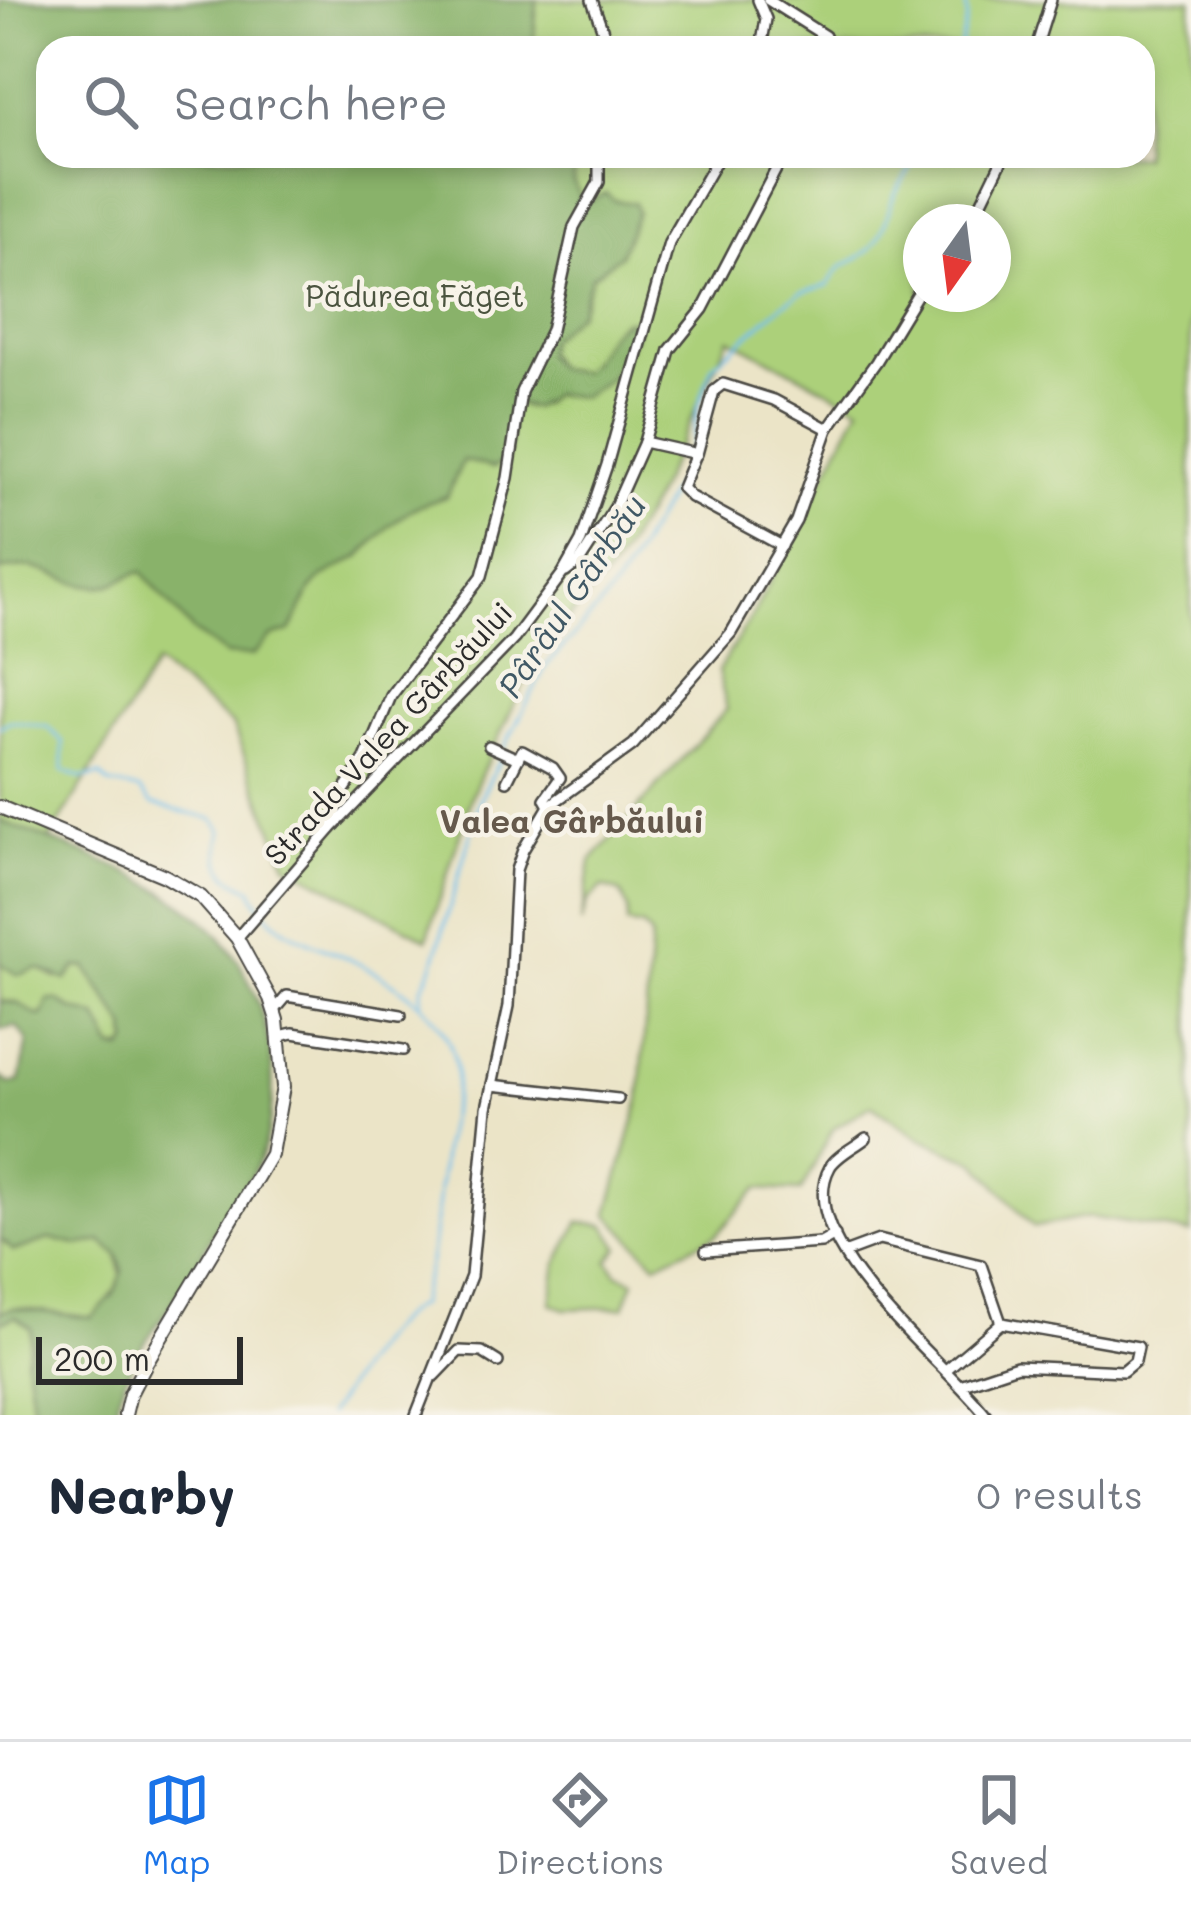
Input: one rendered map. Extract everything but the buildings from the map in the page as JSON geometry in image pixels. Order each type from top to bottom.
[{"type":"main road","points":[[0,807],[182,884],[212,907],[237,938],[274,1010],[280,1036],[283,1088],[271,1154],[146,1363],[125,1415]]},
{"type":"street","points":[[592,0],[605,36]]},
{"type":"street","points":[[758,0],[766,19],[763,36]]},
{"type":"street","points":[[768,0],[826,36]]},
{"type":"street","points":[[1040,36],[1051,0]]},
{"type":"street","points":[[331,829],[340,797],[364,758],[391,696],[482,576],[508,478],[521,392],[551,330],[574,227],[599,182],[599,168]]},
{"type":"street","name":"Strada Valea Gârbăului","points":[[237,938],[331,829],[514,640],[563,574],[581,542],[608,465],[668,243],[711,168]]},
{"type":"street","points":[[563,574],[580,561],[615,507],[644,442],[670,350],[704,309],[777,168]]},
{"type":"street","points":[[981,204],[998,168]]},
{"type":"street","points":[[416,1415],[471,1276],[491,1084],[509,1006],[517,870],[546,810],[633,745],[714,656],[782,546],[808,493],[828,429],[906,312]]},
{"type":"street","points":[[782,546],[724,517],[682,488],[719,384],[774,400],[828,429]]},
{"type":"street","points":[[644,442],[693,454]]},
{"type":"street","points":[[507,781],[503,753],[522,751],[553,768],[560,778],[544,800],[546,810]]},
{"type":"street","points":[[274,1010],[287,996],[401,1015]]},
{"type":"street","points":[[280,1036],[404,1050]]},
{"type":"street","points":[[491,1084],[618,1099]]},
{"type":"street","points":[[866,1138],[831,1164],[824,1186],[825,1208],[835,1235],[887,1314],[962,1384],[986,1415]]},
{"type":"street","points":[[706,1251],[821,1243],[835,1235]]},
{"type":"street","points":[[844,1253],[879,1240],[981,1265],[1001,1323]]},
{"type":"street","points":[[947,1369],[1001,1323]]},
{"type":"street","points":[[962,1384],[1017,1366],[1123,1371],[1135,1361],[1138,1347],[1001,1323]]},
{"type":"street","points":[[428,1385],[459,1351],[482,1352],[498,1362]]},
{"type":"green space","name":"Pădurea Făget","points":[[0,0],[537,0],[534,36],[36,36],[36,168],[574,168],[573,182],[584,204],[606,193],[614,200],[634,203],[637,212],[620,255],[591,277],[579,312],[548,340],[546,355],[556,368],[581,372],[614,329],[630,320],[636,332],[611,377],[581,397],[554,394],[533,408],[514,402],[509,447],[502,462],[493,468],[463,460],[447,496],[413,508],[359,557],[322,577],[290,631],[271,637],[253,655],[226,655],[192,630],[142,572],[96,586],[27,567],[0,571]]},
{"type":"green space","points":[[537,0],[1191,0],[1191,1233],[1089,1217],[1034,1227],[976,1162],[920,1138],[871,1105],[833,1129],[801,1191],[757,1189],[716,1235],[656,1264],[608,1214],[640,1100],[651,936],[643,927],[627,924],[628,910],[621,893],[603,887],[587,902],[581,923],[591,861],[727,709],[718,671],[753,614],[860,407],[729,338],[655,497],[614,567],[538,653],[473,792],[427,939],[286,864],[232,724],[156,664],[49,840],[0,821],[0,571],[27,567],[96,586],[142,572],[192,630],[226,655],[253,655],[270,637],[290,630],[321,577],[359,557],[413,508],[447,496],[463,460],[493,468],[506,460],[514,402],[528,408],[554,394],[581,397],[620,365],[636,332],[624,320],[581,372],[555,368],[545,350],[548,340],[584,302],[591,277],[620,255],[637,212],[605,199],[584,204],[573,182],[574,168],[1155,168],[1155,36],[534,36]]},
{"type":"green space","points":[[0,821],[128,873],[197,915],[239,962],[264,1021],[273,1085],[260,1158],[135,1359],[115,1415],[34,1415],[26,1360],[32,1345],[31,1328],[15,1316],[0,1323],[0,1312],[13,1308],[91,1318],[113,1296],[123,1271],[117,1254],[101,1241],[79,1245],[49,1239],[13,1251],[0,1238],[0,1077],[10,1084],[20,1081],[28,1041],[16,1026],[0,1030],[0,1001],[20,1004],[38,1016],[43,1015],[48,1000],[58,1000],[97,1017],[113,1049],[123,1050],[129,1041],[126,1027],[86,967],[76,967],[66,980],[38,968],[18,975],[0,964]]},
{"type":"green space","points":[[0,964],[18,974],[38,968],[56,978],[85,967],[126,1027],[128,1047],[113,1049],[97,1017],[58,1000],[38,1016],[15,1002],[0,1001]]},
{"type":"green space","points":[[579,1222],[605,1225],[619,1247],[608,1261],[617,1273],[634,1281],[624,1307],[565,1309],[551,1303],[557,1264]]},
{"type":"green space","points":[[0,1238],[14,1251],[49,1239],[79,1245],[101,1241],[117,1254],[122,1278],[104,1308],[91,1318],[19,1308],[0,1312]]},
{"type":"green space","points":[[15,1316],[32,1329],[26,1360],[34,1415],[0,1415],[0,1323]]},
{"type":"waterway","name":"Pârâul Gârbău","points":[[963,36],[966,0]]},
{"type":"waterway","name":"Pârâul Gârbău","points":[[691,451],[697,410],[712,366],[781,306],[800,293],[828,285],[843,266],[870,249],[910,168]]},
{"type":"waterway","name":"Pârâul Gârbău","points":[[504,748],[546,666],[628,568],[689,460]]},
{"type":"waterway","points":[[0,727],[10,721],[48,727],[63,742],[63,771],[82,778],[100,775],[109,784],[140,790],[152,804],[213,819],[222,831],[223,868],[252,889],[267,915],[290,932],[399,988],[431,1015],[452,1049],[456,1086],[433,1245],[419,1305],[381,1338],[328,1415]]},
{"type":"waterway","name":"Pârâul Gârbău","points":[[421,1002],[421,989],[433,966],[481,797],[501,757]]},
{"type":"district","name":"Valea Gârbăului","points":[[572,821]]}]
